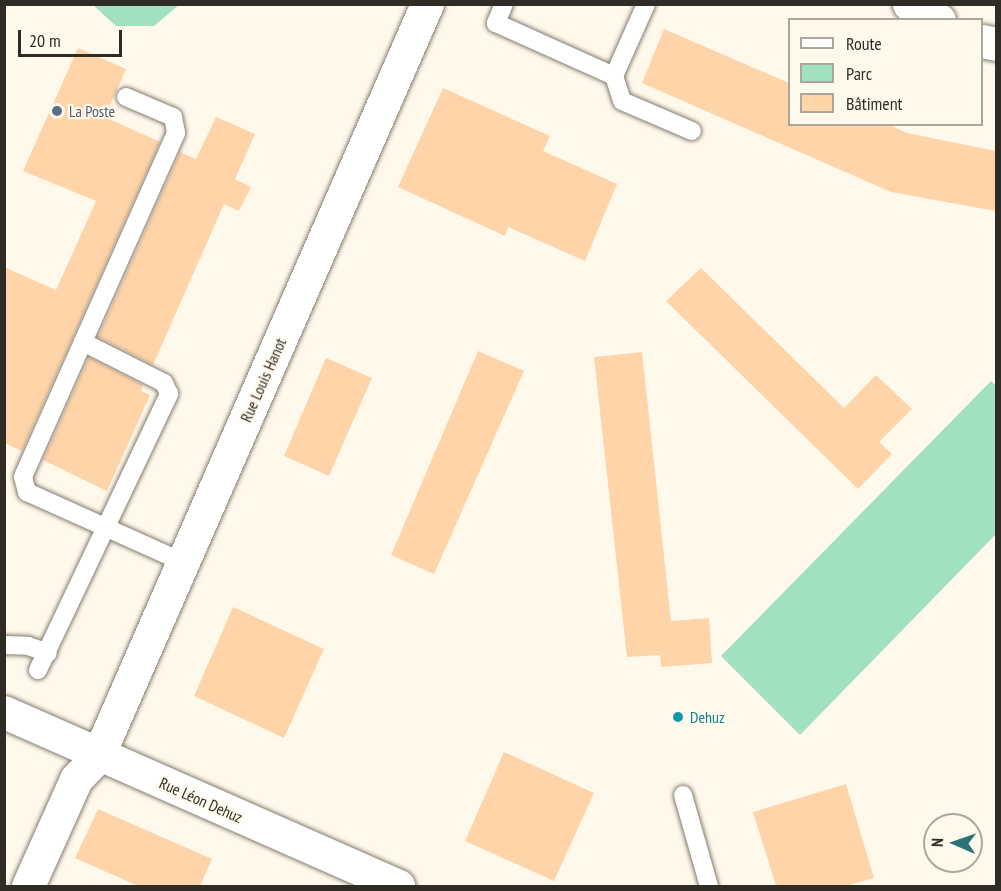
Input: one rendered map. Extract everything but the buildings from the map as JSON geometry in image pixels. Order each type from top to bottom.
[{"type":"street","name":"Rue Louis Hanot","points":[[98,756],[427,4]]},
{"type":"street","name":"Rue Léon Dehuz","points":[[4,712],[98,756],[398,886]]},
{"type":"street","points":[[28,886],[76,779],[98,756]]},
{"type":"lane","points":[[504,4],[496,23],[614,76]]},
{"type":"lane","points":[[646,4],[614,76],[622,101],[692,131]]},
{"type":"lane","points":[[126,97],[173,117],[176,134],[22,477],[27,492],[183,562]]},
{"type":"lane","points":[[38,670],[169,394],[164,383],[83,342]]},
{"type":"lane","points":[[4,645],[28,646],[48,653]]},
{"type":"lane","points":[[683,795],[710,886]]},
{"type":"green space","points":[[93,5],[179,5],[154,26],[116,26]]},
{"type":"green space","points":[[991,381],[996,386],[996,534],[800,735],[721,656]]},
{"type":"place","name":"La Poste","points":[[57,111]]},
{"type":"place","name":"Dehuz","points":[[678,717]]}]
